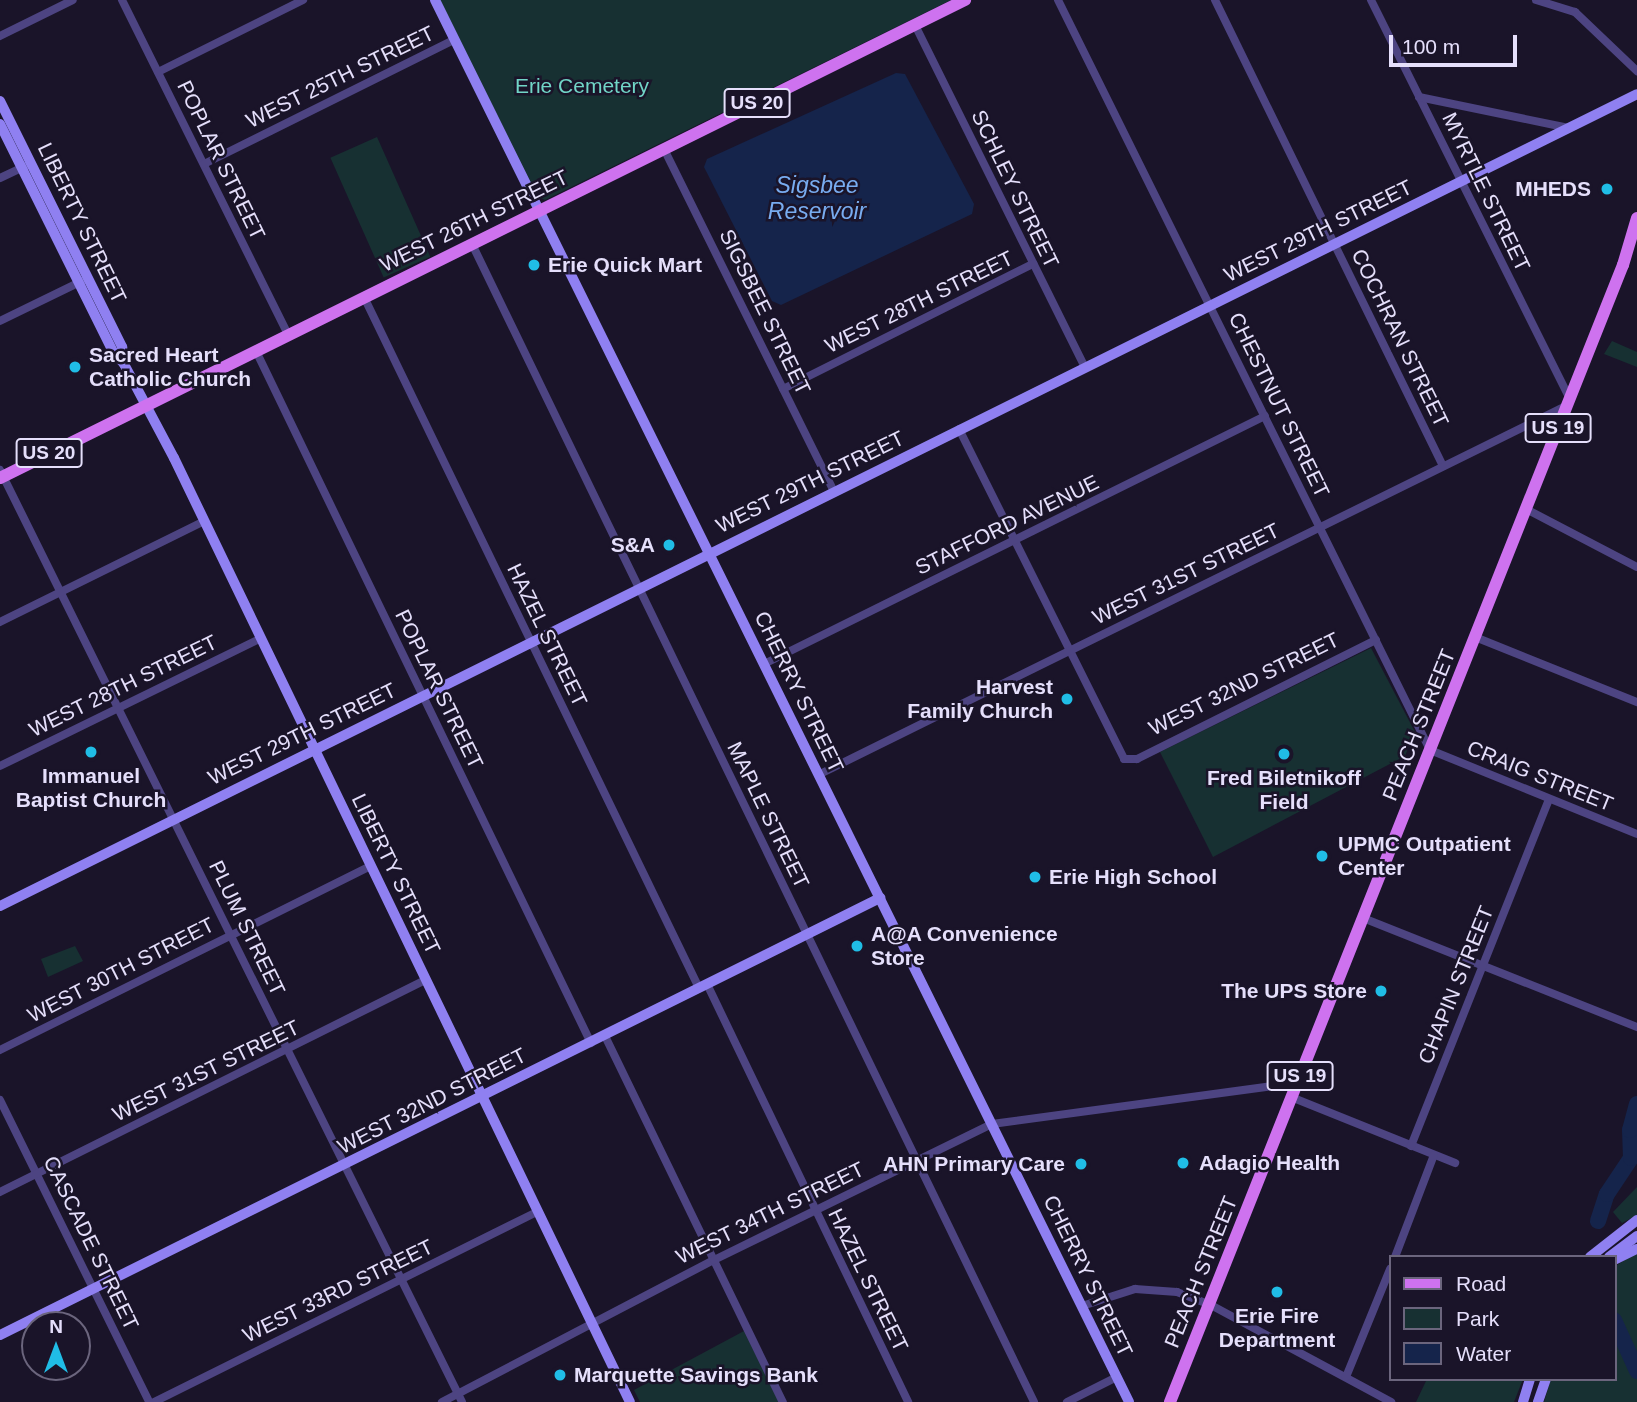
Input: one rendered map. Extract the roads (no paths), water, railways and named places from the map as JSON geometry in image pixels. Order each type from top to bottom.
[{"type":"main road","name":"WEST 26TH STREET","points":[[1,475],[965,0]]},
{"type":"main road","name":"PEACH STREET","points":[[1170,1402],[1569,402],[1636,222]]},
{"type":"street","points":[[0,36],[73,0]]},
{"type":"street","name":"POPLAR STREET","points":[[122,0],[288,335]]},
{"type":"street","points":[[158,72],[303,0]]},
{"type":"street","name":"CHERRY STREET","points":[[435,0],[1129,1402]]},
{"type":"street","name":"CHESTNUT STREET","points":[[1058,0],[1430,750]]},
{"type":"street","name":"COCHRAN STREET","points":[[1215,0],[1443,466]]},
{"type":"street","name":"MYRTLE STREET","points":[[1371,0],[1569,402]]},
{"type":"street","points":[[1536,0],[1575,12],[1637,71]]},
{"type":"street","name":"SCHLEY STREET","points":[[915,24],[1084,368]]},
{"type":"street","name":"WEST 25TH STREET","points":[[204,164],[454,40]]},
{"type":"street","name":"WEST 29TH STREET","points":[[0,906],[1637,94]]},
{"type":"street","points":[[1419,97],[1569,128]]},
{"type":"street","name":"LIBERTY STREET","points":[[0,101],[26,165],[83,280],[113,352],[124,363],[205,521],[630,1402]]},
{"type":"street","name":"LIBERTY STREET","points":[[0,124],[26,165]]},
{"type":"street","name":"SIGSBEE STREET","points":[[664,149],[834,491]]},
{"type":"street","points":[[0,178],[26,165]]},
{"type":"street","name":"MAPLE STREET","points":[[472,244],[1034,1402]]},
{"type":"street","name":"WEST 28TH STREET","points":[[783,389],[1033,264]]},
{"type":"street","points":[[0,321],[83,280]]},
{"type":"street","name":"HAZEL STREET","points":[[364,297],[531,642],[908,1402]]},
{"type":"street","name":"POPLAR STREET","points":[[256,351],[591,1043]]},
{"type":"street","name":"WEST 31ST STREET","points":[[818,775],[1569,402]]},
{"type":"street","name":"STAFFORD AVENUE","points":[[764,664],[1265,416]]},
{"type":"street","points":[[960,429],[1069,652]]},
{"type":"street","name":"PLUM STREET","points":[[1,475],[460,1398]]},
{"type":"street","points":[[1526,509],[1634,563]]},
{"type":"street","points":[[0,622],[205,521]]},
{"type":"street","points":[[1475,637],[1637,702]]},
{"type":"street","name":"WEST 28TH STREET","points":[[0,766],[261,638]]},
{"type":"street","name":"WEST 32ND STREET","points":[[1069,652],[1121,755],[1128,760],[1376,640]]},
{"type":"street","name":"CRAIG STREET","points":[[1430,750],[1637,834]]},
{"type":"street","name":"CHAPIN STREET","points":[[1411,1146],[1549,799]]},
{"type":"street","name":"WEST 30TH STREET","points":[[0,1050],[371,866]]},
{"type":"street","name":"WEST 32ND STREET","points":[[0,1335],[880,898]]},
{"type":"street","points":[[1363,918],[1637,1027]]},
{"type":"street","name":"WEST 31ST STREET","points":[[0,1192],[426,980]]},
{"type":"street","points":[[605,1036],[783,1402]]},
{"type":"street","name":"WEST 34TH STREET","points":[[442,1402],[460,1398],[714,1259],[992,1124],[1297,1083]]},
{"type":"street","points":[[1291,1097],[1455,1163]]},
{"type":"street","name":"CASCADE STREET","points":[[0,1100],[152,1402]]},
{"type":"street","points":[[1396,1255],[1434,1156]]},
{"type":"street","name":"WEST 33RD STREET","points":[[152,1402],[538,1212]]},
{"type":"street","points":[[1592,1255],[1637,1220]]},
{"type":"street","points":[[1612,1255],[1635,1241]]},
{"type":"street","points":[[1616,1258],[1635,1241]]},
{"type":"street","points":[[1346,1377],[1388,1274]]},
{"type":"street","points":[[1082,1306],[1114,1293],[1146,1289],[1177,1292],[1209,1304],[1391,1402]]},
{"type":"street","points":[[1067,1402],[1117,1377]]},
{"type":"street","points":[[1523,1402],[1530,1381]]},
{"type":"street","points":[[1538,1402],[1545,1381]]},
{"type":"water","name":"Sigsbee Reservoir","points":[[896,73],[905,74],[974,204],[972,214],[781,305],[772,301],[704,167],[707,159]]},
{"type":"waterway","points":[[1598,1221],[1607,1194],[1631,1158],[1630,1130],[1637,1104]]},
{"type":"waterway","points":[[1616,1324],[1637,1371]]},
{"type":"place","name":"MHEDS","points":[[1607,189]]},
{"type":"place","name":"Erie Quick Mart","points":[[534,265]]},
{"type":"place","name":"Sacred Heart Catholic Church","points":[[75,367]]},
{"type":"place","name":"S&A","points":[[669,545]]},
{"type":"place","name":"Harvest Family Church","points":[[1067,699]]},
{"type":"place","name":"Immanuel Baptist Church","points":[[91,752]]},
{"type":"place","name":"Fred Biletnikoff Field","points":[[1284,754]]},
{"type":"place","name":"UPMC Outpatient Center","points":[[1322,856]]},
{"type":"place","name":"Erie High School","points":[[1035,877]]},
{"type":"place","name":"A@A Convenience Store","points":[[857,946]]},
{"type":"place","name":"The UPS Store","points":[[1381,991]]},
{"type":"place","name":"Adagio Health","points":[[1183,1163]]},
{"type":"place","name":"AHN Primary Care","points":[[1081,1164]]},
{"type":"place","name":"Erie Fire Department","points":[[1277,1292]]},
{"type":"place","name":"Marquette Savings Bank","points":[[560,1375]]},
{"type":"park label","name":"Erie Cemetery","points":[[582,86]]}]
